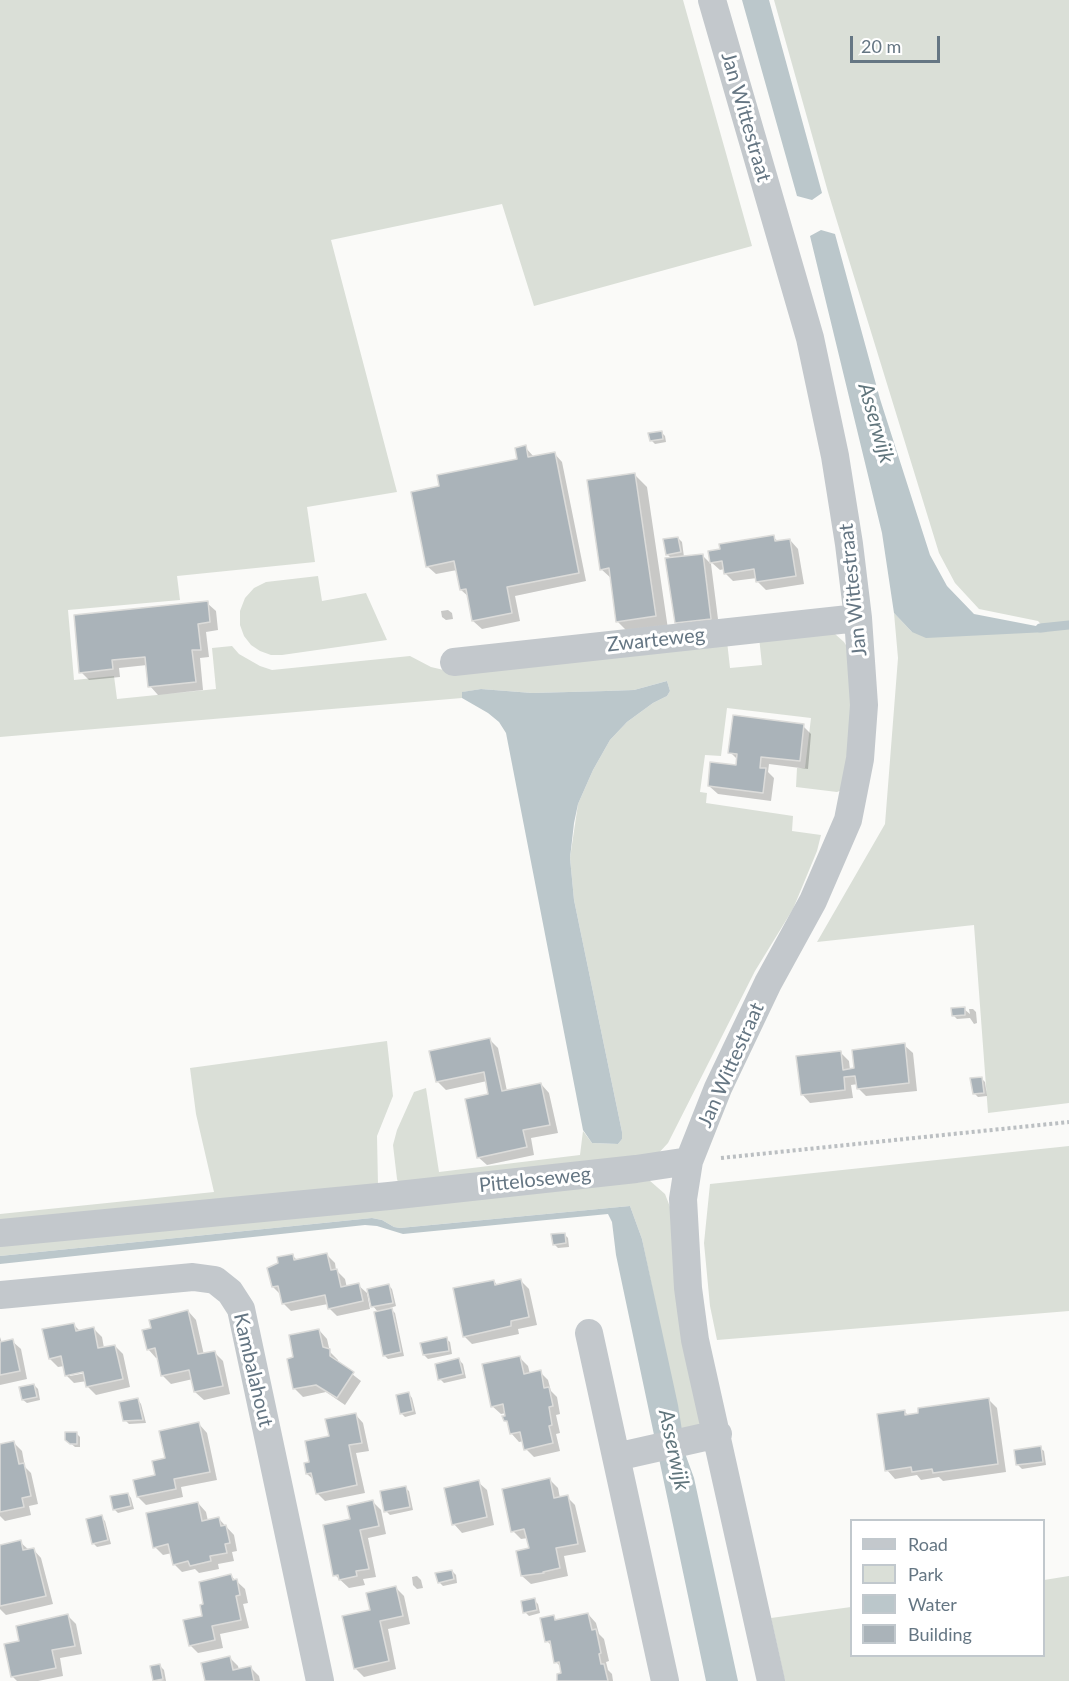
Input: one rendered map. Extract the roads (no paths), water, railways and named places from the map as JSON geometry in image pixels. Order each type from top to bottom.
[{"type":"street","name":"Jan Wittestraat","points":[[689,1161],[718,1088],[768,983],[813,901],[848,820],[860,759],[864,705],[858,618],[849,544],[835,456],[810,338],[712,0]]},
{"type":"street","name":"Zwarteweg","points":[[454,662],[858,618]]},
{"type":"street","name":"Pitteloseweg","points":[[0,1233],[389,1196],[636,1169],[689,1161]]},
{"type":"street","points":[[689,1161],[683,1199],[688,1288],[708,1436],[771,1681]]},
{"type":"street","name":"Kambalahout","points":[[0,1295],[193,1277],[214,1280],[230,1292],[241,1309],[321,1681]]},
{"type":"street","points":[[590,1333],[665,1681]]},
{"type":"street","points":[[616,1457],[708,1436]]},
{"type":"water","points":[[742,0],[769,0],[822,193],[812,200],[797,196]]},
{"type":"water","name":"Asserwijk","points":[[821,230],[835,234],[880,399],[930,555],[947,586],[974,614],[1036,626],[1047,632],[926,638],[912,632],[894,613],[882,533],[810,236]]},
{"type":"water","points":[[667,681],[670,691],[667,696],[627,722],[610,740],[578,804],[574,823],[570,858],[574,900],[622,1132],[622,1139],[618,1144],[592,1143],[583,1130],[506,733],[499,722],[488,713],[462,698],[462,692],[481,689],[532,693],[634,690]]},
{"type":"water","name":"Asserwijk","points":[[630,1206],[642,1239],[678,1405],[686,1456],[694,1478],[738,1681],[706,1681],[616,1255],[612,1222],[608,1214],[403,1234],[365,1225],[0,1264],[0,1256],[372,1218],[400,1228]]},
{"type":"waterway","points":[[1040,628],[1069,625]]}]
